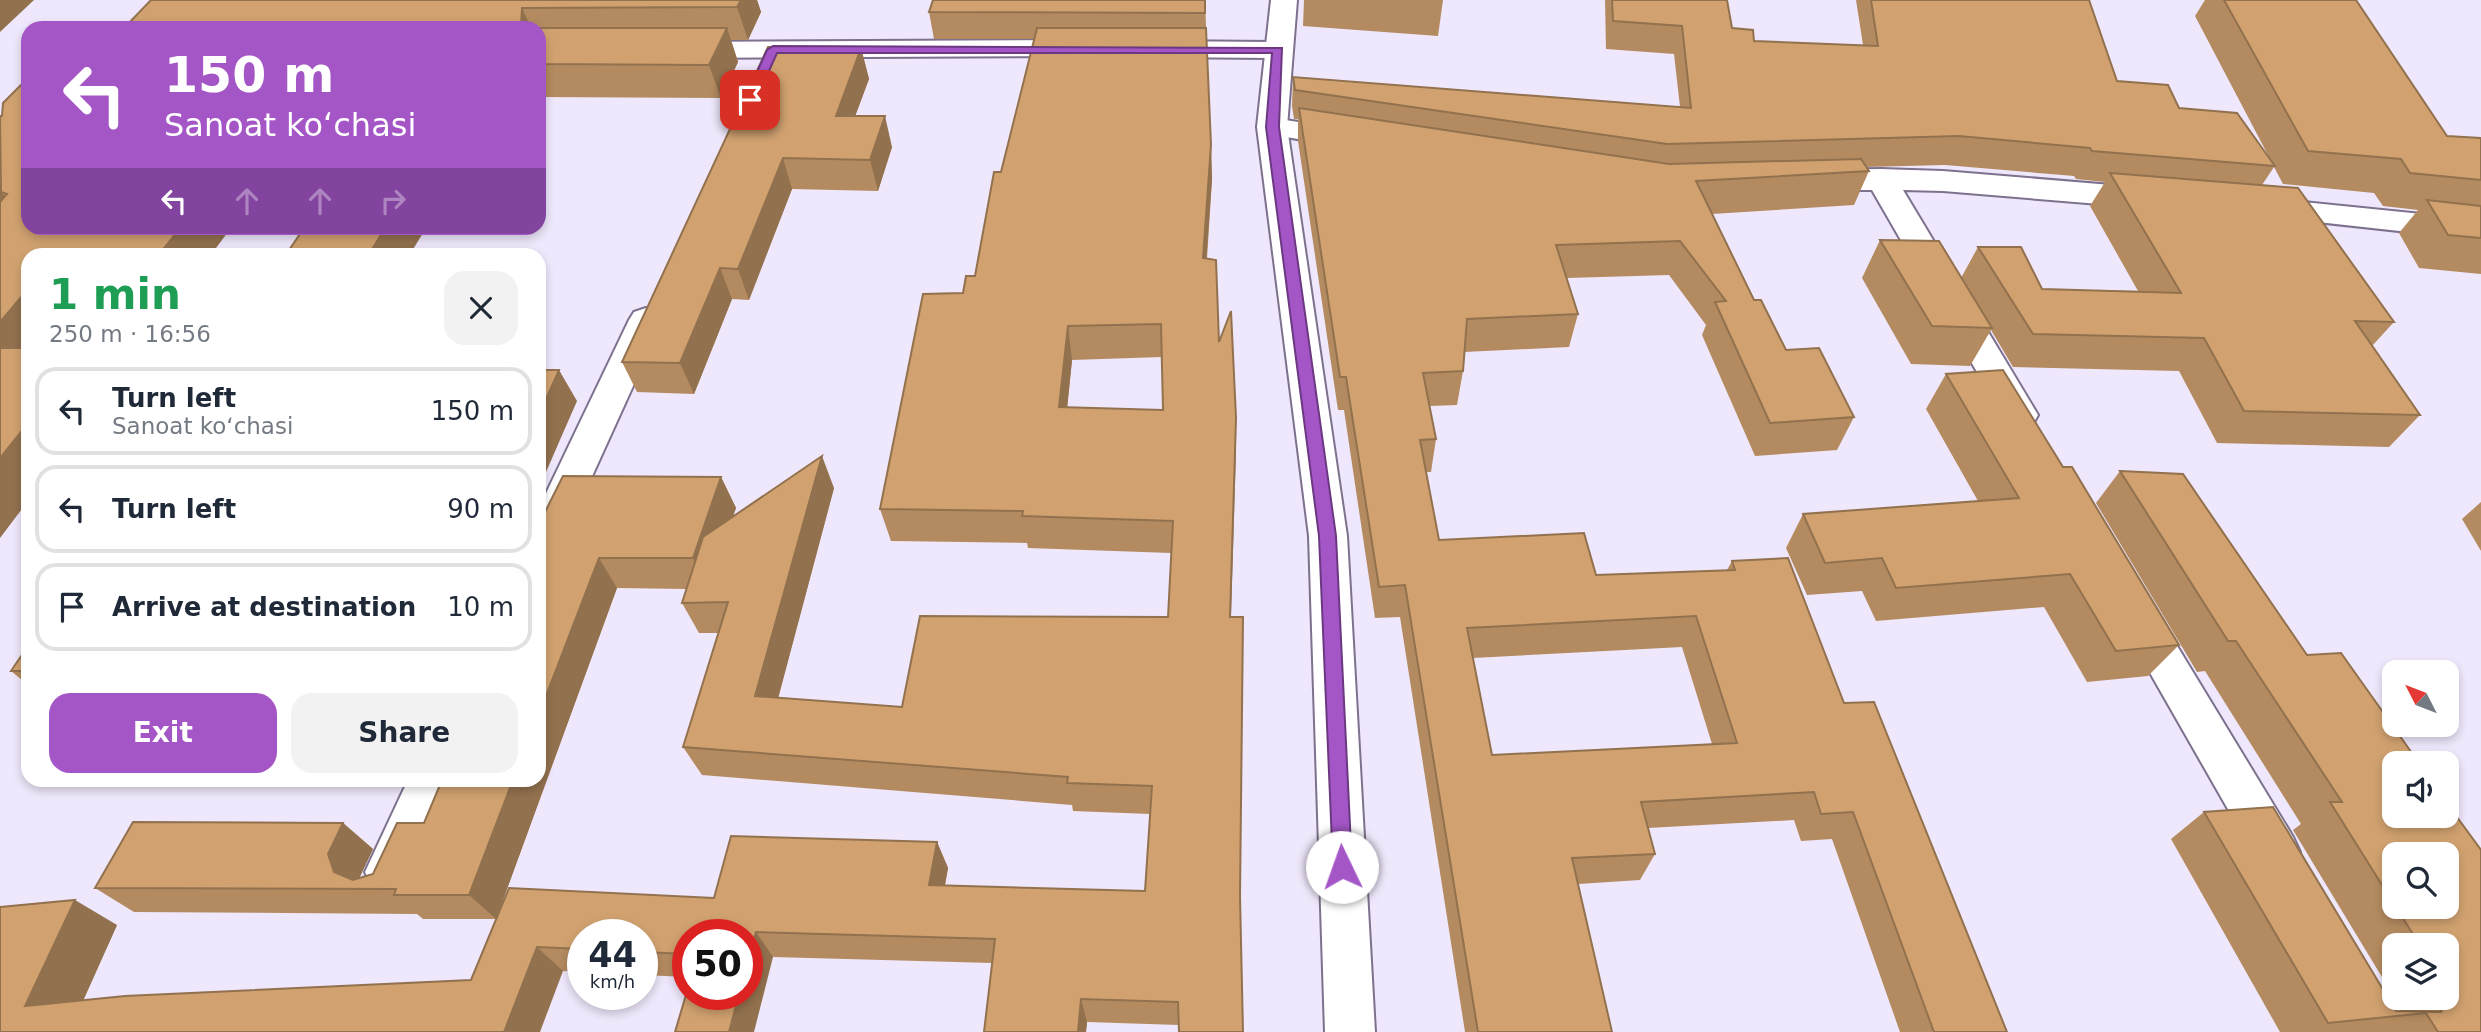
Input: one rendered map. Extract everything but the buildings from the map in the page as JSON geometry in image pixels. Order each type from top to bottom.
[{"type":"street","points":[[1284,0],[1272,127],[1328,536],[1350,1032]]},
{"type":"street","points":[[649,51],[767,62],[1120,49],[1278,50]]},
{"type":"street","points":[[1272,127],[1379,144]]},
{"type":"street","points":[[1881,179],[2036,443]]},
{"type":"street","points":[[1780,180],[1943,181],[2172,200]]},
{"type":"street","points":[[2240,206],[2481,230]]},
{"type":"street","points":[[546,535],[662,287]]},
{"type":"street","points":[[2121,588],[2298,888]]},
{"type":"street","points":[[384,880],[428,787]]},
{"type":"route","points":[[750,100],[773,50],[1278,50],[1272,127],[1328,536],[1342,867]]}]
